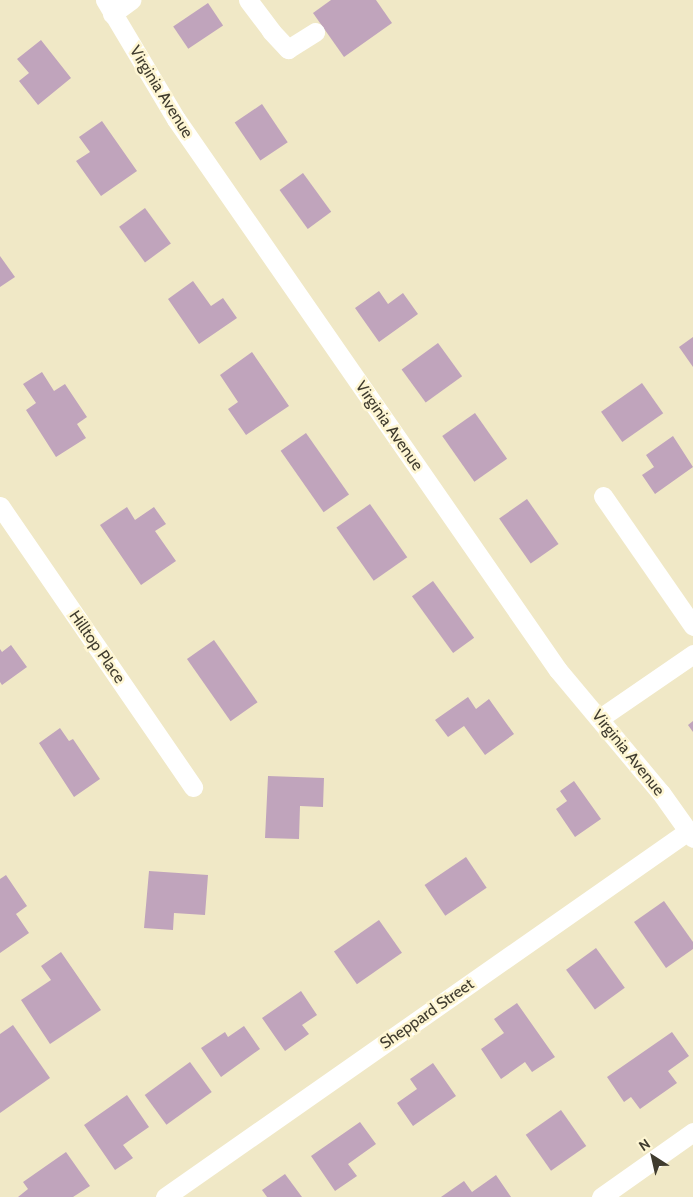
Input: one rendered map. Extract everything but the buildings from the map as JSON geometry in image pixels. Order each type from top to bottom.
[{"type":"street","points":[[109,7],[131,0]]},
{"type":"street","points":[[248,0],[271,31],[288,49],[315,32]]},
{"type":"street","name":"Virginia Avenue","points":[[109,7],[176,119],[541,646],[558,670],[661,793],[690,835]]},
{"type":"street","points":[[603,496],[693,626]]},
{"type":"street","name":"Hilltop Place","points":[[0,506],[193,787]]},
{"type":"street","points":[[600,718],[693,654]]},
{"type":"street","name":"Sheppard Street","points":[[165,1197],[690,835]]},
{"type":"street","points":[[601,1197],[693,1132]]}]
